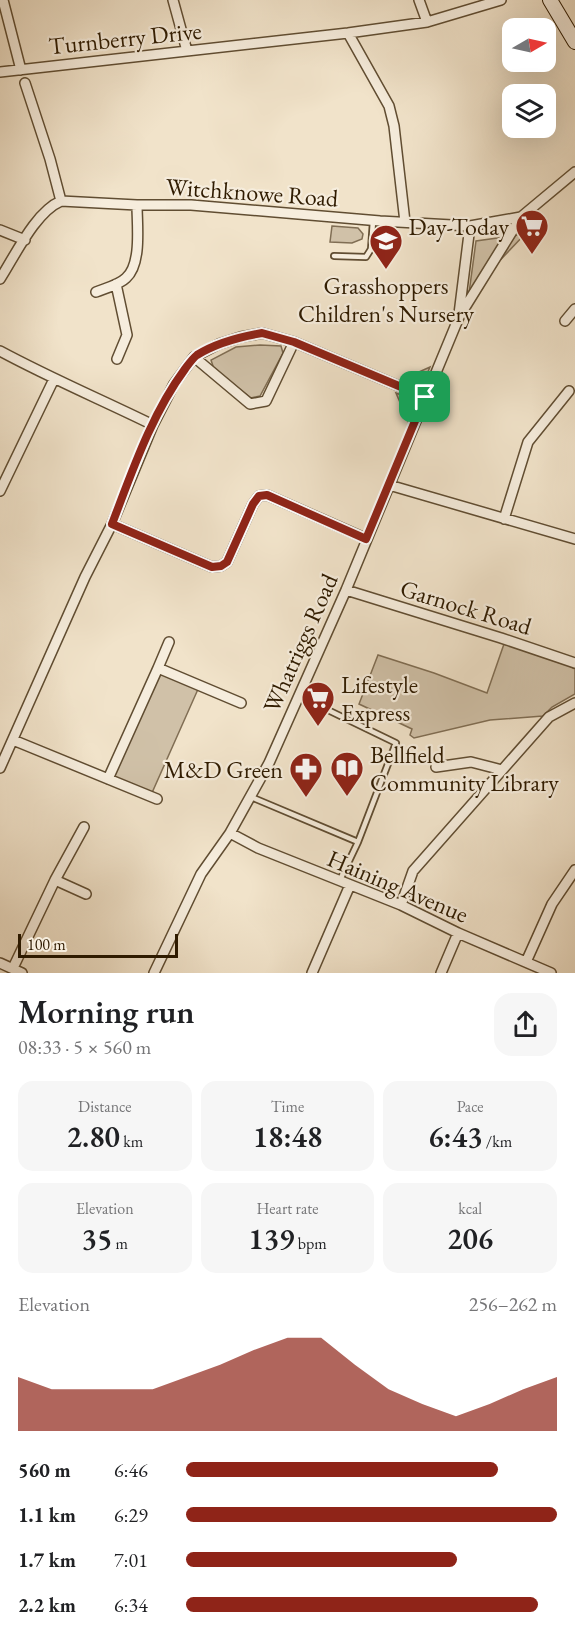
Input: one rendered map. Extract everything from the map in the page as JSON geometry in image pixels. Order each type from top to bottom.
[{"type":"main road","points":[[550,0],[575,42]]},
{"type":"street","points":[[3,0],[21,70]]},
{"type":"street","points":[[173,0],[187,51]]},
{"type":"street","points":[[419,0],[427,22]]},
{"type":"street","name":"Turnberry Drive","points":[[0,72],[427,22],[501,0]]},
{"type":"street","points":[[348,33],[389,106],[394,126],[405,222]]},
{"type":"street","points":[[0,279],[37,221],[51,206],[61,201],[25,83]]},
{"type":"street","points":[[521,217],[575,172]]},
{"type":"street","name":"Witchknowe Road","points":[[61,201],[191,205],[373,221],[470,226],[521,217]]},
{"type":"street","points":[[96,292],[126,278],[132,270],[137,255],[137,205]]},
{"type":"street","name":"Whatriggs Road","points":[[154,973],[201,874],[230,833],[269,763],[346,590],[459,316],[521,217]]},
{"type":"street","name":"Whatriggs Road","points":[[459,316],[470,226]]},
{"type":"street","points":[[0,230],[25,240]]},
{"type":"street","points":[[116,284],[127,335],[117,359]]},
{"type":"street","points":[[565,321],[575,309]]},
{"type":"street","points":[[0,768],[85,577],[112,524],[153,425],[174,384],[194,357],[219,344],[262,333],[294,342],[425,397]]},
{"type":"street","points":[[194,357],[250,404],[266,401],[294,342]]},
{"type":"street","points":[[0,351],[54,380],[96,397],[153,425]]},
{"type":"street","points":[[0,491],[54,380]]},
{"type":"street","points":[[504,519],[528,442],[569,391]]},
{"type":"street","points":[[389,485],[575,539]]},
{"type":"street","points":[[112,524],[212,567],[221,566],[227,562],[253,504],[259,496],[267,495],[366,539]]},
{"type":"street","name":"Garnock Road","points":[[346,590],[575,663]]},
{"type":"street","points":[[108,779],[169,642]]},
{"type":"street","points":[[158,669],[241,703]]},
{"type":"street","points":[[401,905],[413,871],[549,717],[575,703]]},
{"type":"street","points":[[13,740],[157,799]]},
{"type":"street","points":[[436,767],[471,762],[502,770]]},
{"type":"street","points":[[13,968],[55,880],[84,827]]},
{"type":"street","name":"Haining Avenue","points":[[230,833],[258,848],[401,905],[458,933],[551,973]]},
{"type":"street","points":[[526,962],[552,904],[575,870]]},
{"type":"street","points":[[55,880],[86,894]]},
{"type":"street","points":[[312,973],[350,885]]},
{"type":"street","points":[[441,973],[458,933]]},
{"type":"street","points":[[0,963],[22,973]]},
{"type":"lane","points":[[333,256],[366,257],[371,249],[373,221]]},
{"type":"lane","points":[[298,696],[396,743],[358,842],[340,880]]},
{"type":"lane","points":[[251,797],[358,842]]},
{"type":"shaded area","points":[[332,226],[358,228],[363,234],[362,239],[352,243],[330,242]]},
{"type":"shaded area","points":[[525,234],[469,293],[476,241]]},
{"type":"shaded area","points":[[281,346],[283,353],[260,396],[251,398],[214,369],[211,360],[236,347]]},
{"type":"shaded area","points":[[430,367],[421,388],[401,380]]},
{"type":"shaded area","points":[[396,393],[417,401],[408,421]]},
{"type":"shaded area","points":[[504,644],[564,663],[575,669],[575,694],[552,707],[543,716],[490,720],[414,738],[410,735],[412,729],[359,704],[378,655],[487,693]]},
{"type":"shaded area","points":[[159,670],[199,687],[151,795],[110,778]]},
{"type":"place","name":"Day-Today","points":[[532,255]]},
{"type":"place","name":"Grasshoppers Children's Nursery","points":[[386,270]]},
{"type":"place","name":"Lifestyle Express","points":[[318,727]]},
{"type":"place","name":"Bellfield Community Library","points":[[347,797]]},
{"type":"place","name":"M&D Green","points":[[306,798]]},
{"type":"route","points":[[262,333],[282,338],[425,397],[366,539],[267,495],[259,496],[253,504],[227,562],[221,566],[212,567],[112,524],[134,467],[174,384],[194,357],[219,344],[262,333]]}]
